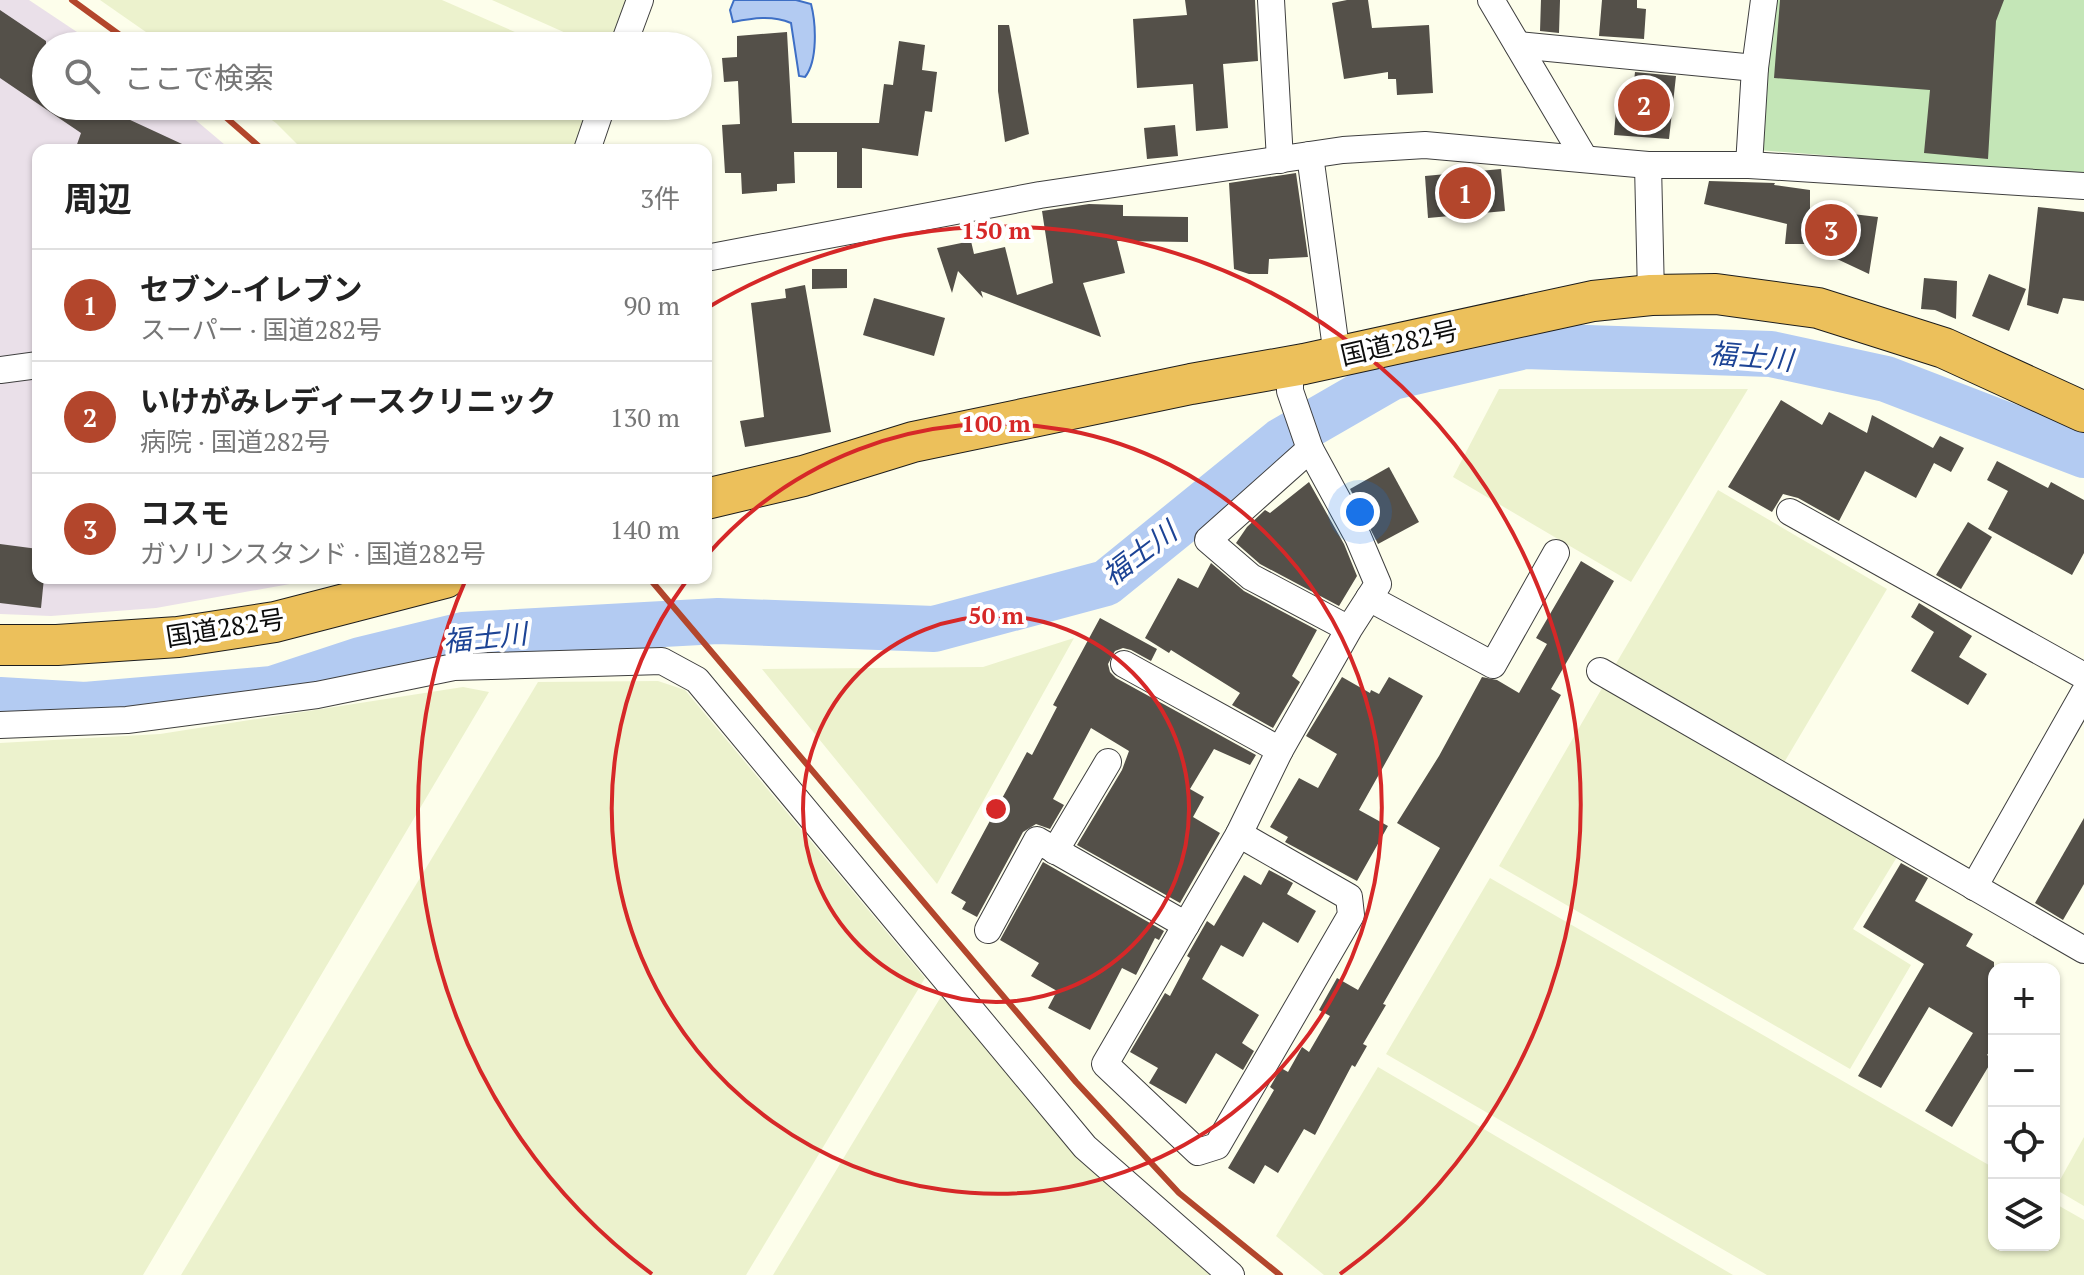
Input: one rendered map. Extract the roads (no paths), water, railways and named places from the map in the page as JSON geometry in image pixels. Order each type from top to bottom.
[{"type":"highway","name":"国道282号","points":[[712,498],[803,476],[913,442],[1191,384],[1290,379],[1337,356],[1593,301],[1651,295],[1716,294],[1818,308],[1944,348],[2084,412]]},
{"type":"highway","name":"国道282号","points":[[0,645],[57,645],[178,637],[275,622],[422,584]]},
{"type":"street","points":[[628,32],[640,0]]},
{"type":"street","points":[[1271,0],[1280,160]]},
{"type":"street","points":[[1491,0],[1585,159]]},
{"type":"street","points":[[1749,165],[1755,68],[1764,0]]},
{"type":"street","points":[[1518,45],[1755,68]]},
{"type":"street","points":[[589,144],[597,120]]},
{"type":"street","points":[[712,257],[1040,195],[1310,155],[1425,145],[1648,165],[1749,165],[2084,186]]},
{"type":"street","points":[[1310,155],[1337,356]]},
{"type":"street","points":[[1648,165],[1651,295]]},
{"type":"street","points":[[0,370],[32,366]]},
{"type":"street","points":[[1239,834],[1349,897],[1351,915],[1217,1146],[1198,1152],[1105,1064],[1239,834],[1280,750],[1378,584],[1358,537],[1309,447],[1290,379]]},
{"type":"street","points":[[1309,447],[1208,540],[1251,577],[1349,629]]},
{"type":"street","points":[[1790,512],[2084,676]]},
{"type":"street","points":[[1369,598],[1493,665],[1556,553]]},
{"type":"street","points":[[0,725],[159,716],[317,695],[454,667],[662,661],[697,680],[1085,1147],[1231,1275]]},
{"type":"street","points":[[1124,664],[1280,750]]},
{"type":"street","points":[[1600,671],[2084,950]]},
{"type":"street","points":[[1974,887],[2084,693]]},
{"type":"street","points":[[1055,851],[1108,762]]},
{"type":"street","points":[[988,930],[1037,840],[1186,925]]},
{"type":"water","points":[[734,0],[796,0],[811,4],[814,52],[805,77],[799,76],[791,23],[770,18],[733,22],[730,10]]},
{"type":"waterway","name":"福士川","points":[[0,700],[85,705],[272,689],[360,660],[463,635],[718,621],[934,629],[1106,583],[1281,441],[1392,377],[1525,346],[1771,354],[1886,379],[2084,455]]},
{"type":"railway","points":[[72,0],[116,32]]},
{"type":"railway","points":[[229,120],[256,144]]},
{"type":"railway","points":[[654,584],[1076,1082],[1179,1193],[1280,1275]]},
{"type":"place","name":"いけがみレディースクリニック","points":[[1644,105]]},
{"type":"place","name":"セブン-イレブン","points":[[1465,193]]},
{"type":"place","name":"コスモ","points":[[1831,230]]}]
